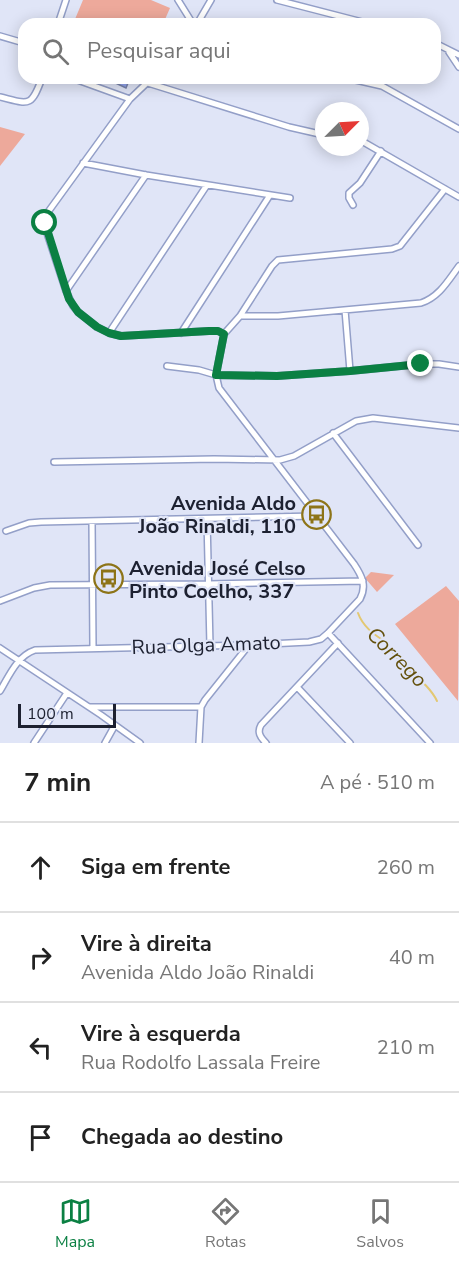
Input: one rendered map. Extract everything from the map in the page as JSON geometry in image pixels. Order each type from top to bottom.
[{"type":"street","points":[[60,18],[66,0]]},
{"type":"street","points":[[178,0],[191,18]]},
{"type":"street","points":[[199,18],[211,0]]},
{"type":"street","points":[[277,0],[298,3],[349,18]]},
{"type":"street","points":[[0,36],[18,41]]},
{"type":"street","points":[[441,46],[459,55]]},
{"type":"street","points":[[448,50],[459,67]]},
{"type":"street","points":[[0,97],[21,102],[30,101],[36,95],[40,84]]},
{"type":"street","points":[[89,84],[130,99]]},
{"type":"street","points":[[146,84],[130,99],[48,212],[45,227],[69,299],[88,321],[109,333],[121,336],[215,331],[224,334]]},
{"type":"street","points":[[162,84],[289,127],[315,133]]},
{"type":"street","points":[[373,84],[393,91],[459,129]]},
{"type":"street","points":[[369,145],[459,197]]},
{"type":"street","points":[[353,205],[349,193],[360,183],[381,151]]},
{"type":"street","points":[[83,163],[290,198]]},
{"type":"street","points":[[66,291],[146,175]]},
{"type":"street","points":[[109,333],[207,185]]},
{"type":"street","points":[[0,601],[41,586],[363,580],[354,564],[223,394],[216,375],[224,334],[240,316],[278,260],[392,249],[400,246],[445,189]]},
{"type":"street","points":[[181,333],[270,195]]},
{"type":"street","points":[[240,316],[267,316],[421,303],[436,296],[459,266]]},
{"type":"street","points":[[345,310],[350,371]]},
{"type":"street","points":[[167,366],[216,375],[277,376],[421,364],[459,367]]},
{"type":"street","points":[[54,462],[280,460],[294,456],[356,421],[373,418],[459,428]]},
{"type":"street","points":[[333,433],[418,545]]},
{"type":"street","points":[[6,531],[41,522],[317,516]]},
{"type":"street","points":[[207,519],[210,646]]},
{"type":"street","points":[[92,521],[93,648]]},
{"type":"street","name":"Rua Olga Amato","points":[[19,660],[35,650],[249,645],[315,641],[328,633],[360,599],[364,588],[363,580]]},
{"type":"street","points":[[328,633],[430,743]]},
{"type":"street","points":[[266,743],[260,735],[259,728],[338,643]]},
{"type":"street","points":[[199,743],[201,707],[249,645]]},
{"type":"street","points":[[0,648],[140,743]]},
{"type":"street","points":[[0,691],[19,660]]},
{"type":"street","points":[[297,687],[350,743]]},
{"type":"street","points":[[34,743],[68,693]]},
{"type":"street","points":[[88,707],[201,707]]},
{"type":"street","points":[[105,743],[116,725]]},
{"type":"shaded area","points":[[83,0],[151,0],[170,8],[166,18],[76,18]]},
{"type":"shaded area","points":[[0,127],[25,134],[0,166]]},
{"type":"shaded area","points":[[371,572],[394,575],[377,592],[365,578]]},
{"type":"shaded area","points":[[446,586],[459,601],[458,701],[395,624]]},
{"type":"waterway","name":"Corrego","points":[[358,613],[366,627],[388,643],[391,651],[426,685],[437,701]]},
{"type":"place","name":"Avenida Aldo João Rinaldi, 110","points":[[317,515]]},
{"type":"place","name":"Avenida José Celso Pinto Coelho, 337","points":[[108,579]]},
{"type":"route","points":[[45,223],[69,299],[88,321],[109,333],[121,336],[218,331],[224,334],[216,375],[277,376],[421,364]]}]
